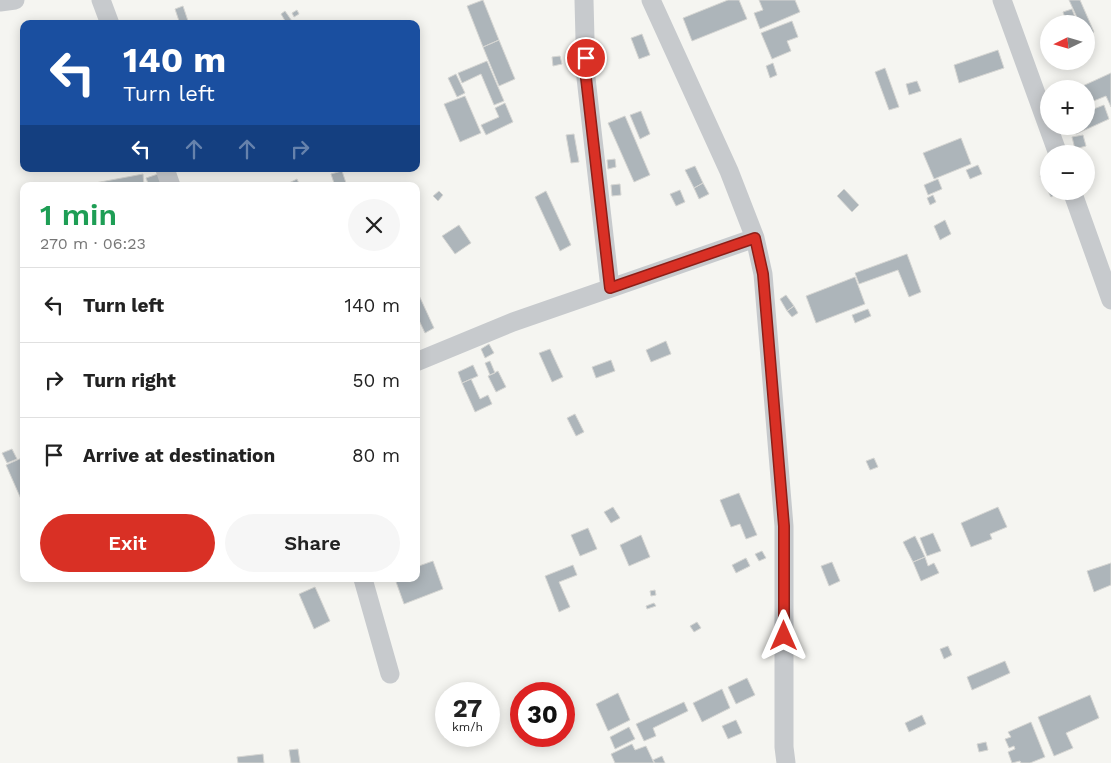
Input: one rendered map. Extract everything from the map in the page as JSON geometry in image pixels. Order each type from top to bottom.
[{"type":"street","points":[[0,2],[15,0]]},
{"type":"street","points":[[101,0],[108,20]]},
{"type":"street","points":[[584,0],[586,78],[610,288]]},
{"type":"street","points":[[651,0],[729,171],[755,238],[763,274],[784,526],[784,747],[786,763]]},
{"type":"street","points":[[1002,0],[1055,145]]},
{"type":"street","points":[[1075,200],[1111,300]]},
{"type":"street","points":[[420,360],[513,322],[755,238]]},
{"type":"street","points":[[364,582],[390,674]]},
{"type":"building","points":[[483,0],[499,40],[483,47],[467,6]]},
{"type":"building","points":[[728,0],[739,0],[747,19],[692,41],[683,18]]},
{"type":"building","points":[[759,0],[795,0],[800,12],[760,29],[754,13],[763,10]]},
{"type":"building","points":[[1069,0],[1080,0],[1087,15],[1076,15]]},
{"type":"building","points":[[183,6],[188,20],[179,20],[175,9]]},
{"type":"building","points":[[1072,9],[1074,15],[1064,15],[1063,12]]},
{"type":"building","points":[[297,10],[299,14],[294,17],[292,13]]},
{"type":"building","points":[[285,11],[291,20],[285,20],[281,14]]},
{"type":"building","points":[[792,21],[798,37],[787,41],[791,51],[772,59],[761,33]]},
{"type":"building","points":[[642,34],[650,55],[639,59],[631,38]]},
{"type":"building","points":[[499,40],[515,79],[499,86],[483,47]]},
{"type":"building","points":[[998,50],[1004,68],[959,83],[954,65]]},
{"type":"building","points":[[560,56],[562,64],[553,66],[552,57]]},
{"type":"building","points":[[487,61],[504,101],[494,105],[481,74],[462,83],[458,73]]},
{"type":"building","points":[[773,63],[777,75],[770,78],[766,66]]},
{"type":"building","points":[[885,68],[899,107],[889,110],[875,72]]},
{"type":"building","points":[[1111,73],[1111,107],[1106,96],[1095,100],[1095,80]]},
{"type":"building","points":[[456,74],[465,93],[457,97],[448,78]]},
{"type":"building","points":[[917,81],[921,91],[909,95],[906,84]]},
{"type":"building","points":[[465,96],[481,133],[460,142],[444,104]]},
{"type":"building","points":[[505,103],[513,122],[486,135],[481,125],[499,117],[495,108]]},
{"type":"building","points":[[1104,105],[1109,119],[1095,125],[1095,108]]},
{"type":"building","points":[[641,111],[650,134],[640,139],[630,115]]},
{"type":"building","points":[[625,116],[650,175],[634,182],[608,123]]},
{"type":"building","points":[[574,134],[579,162],[571,163],[566,135]]},
{"type":"building","points":[[1083,135],[1086,145],[1074,145],[1072,137]]},
{"type":"building","points":[[961,138],[971,164],[934,179],[923,153]]},
{"type":"building","points":[[615,159],[616,167],[608,169],[607,160]]},
{"type":"building","points":[[978,165],[982,174],[970,179],[966,170]]},
{"type":"building","points":[[695,166],[703,183],[694,188],[685,170]]},
{"type":"building","points":[[342,172],[346,182],[334,182],[331,174]]},
{"type":"building","points":[[143,174],[144,182],[100,182]]},
{"type":"building","points":[[158,174],[161,182],[148,182],[146,178]]},
{"type":"building","points":[[938,179],[942,189],[928,195],[924,185]]},
{"type":"building","points":[[703,183],[709,194],[699,199],[694,188]]},
{"type":"building","points":[[620,184],[621,195],[612,196],[611,185]]},
{"type":"building","points":[[844,189],[859,205],[852,212],[837,196]]},
{"type":"building","points":[[680,190],[685,202],[676,206],[670,194]]},
{"type":"building","points":[[439,191],[443,195],[438,201],[433,196]]},
{"type":"building","points":[[546,191],[571,245],[560,251],[535,197]]},
{"type":"building","points":[[933,195],[936,202],[930,205],[927,198]]},
{"type":"building","points":[[945,220],[951,234],[940,240],[934,226]]},
{"type":"building","points":[[459,225],[471,243],[455,254],[442,236]]},
{"type":"building","points":[[907,254],[921,292],[909,297],[898,270],[859,284],[855,273]]},
{"type":"building","points":[[855,277],[865,304],[816,323],[806,296]]},
{"type":"building","points":[[786,295],[794,306],[787,311],[780,299]]},
{"type":"building","points":[[420,298],[434,328],[425,333],[420,322]]},
{"type":"building","points":[[794,306],[798,313],[792,317],[787,311]]},
{"type":"building","points":[[868,309],[871,316],[855,323],[852,315]]},
{"type":"building","points":[[666,341],[671,354],[651,362],[646,350]]},
{"type":"building","points":[[489,344],[494,353],[485,358],[481,349]]},
{"type":"building","points":[[550,349],[563,377],[552,382],[539,353]]},
{"type":"building","points":[[611,360],[615,371],[596,378],[592,367]]},
{"type":"building","points":[[490,361],[495,373],[490,375],[485,363]]},
{"type":"building","points":[[473,365],[478,376],[462,383],[458,372]]},
{"type":"building","points":[[498,371],[506,387],[496,392],[488,376]]},
{"type":"building","points":[[471,379],[480,399],[488,395],[492,404],[475,412],[462,383]]},
{"type":"building","points":[[575,414],[584,432],[576,436],[567,418]]},
{"type":"building","points":[[12,449],[17,459],[7,463],[2,453]]},
{"type":"building","points":[[874,458],[878,467],[870,470],[866,461]]},
{"type":"building","points":[[20,459],[20,497],[6,465]]},
{"type":"building","points":[[739,493],[757,535],[746,539],[740,524],[731,527],[720,500]]},
{"type":"building","points":[[613,507],[620,518],[611,523],[604,512]]},
{"type":"building","points":[[998,507],[1007,527],[990,534],[992,539],[971,547],[961,523]]},
{"type":"building","points":[[588,528],[597,549],[580,556],[571,535]]},
{"type":"building","points":[[933,533],[941,551],[927,556],[920,538]]},
{"type":"building","points":[[641,535],[650,557],[629,566],[620,545]]},
{"type":"building","points":[[915,536],[925,557],[913,562],[903,542]]},
{"type":"building","points":[[762,551],[766,558],[759,561],[755,554]]},
{"type":"building","points":[[925,557],[928,566],[934,563],[939,573],[921,581],[913,562]]},
{"type":"building","points":[[746,558],[750,566],[736,573],[732,565]]},
{"type":"building","points":[[433,561],[443,589],[404,604],[396,582],[420,582],[420,566]]},
{"type":"building","points":[[832,562],[840,581],[829,586],[821,566]]},
{"type":"building","points":[[1111,563],[1111,585],[1094,592],[1087,571]]},
{"type":"building","points":[[573,565],[577,575],[559,582],[570,607],[559,612],[545,576]]},
{"type":"building","points":[[315,587],[330,621],[314,629],[299,594]]},
{"type":"building","points":[[655,590],[656,595],[651,596],[650,591]]},
{"type":"building","points":[[654,603],[656,606],[647,609],[646,606]]},
{"type":"building","points":[[697,622],[701,628],[694,632],[690,626]]},
{"type":"building","points":[[948,646],[952,655],[944,659],[940,649]]},
{"type":"building","points":[[1005,661],[1010,673],[972,690],[967,677]]},
{"type":"building","points":[[747,678],[755,695],[736,704],[728,687]]},
{"type":"building","points":[[722,689],[730,708],[702,722],[693,703]]},
{"type":"building","points":[[618,693],[630,720],[608,731],[596,704]]},
{"type":"building","points":[[1090,695],[1099,718],[1066,733],[1073,748],[1054,756],[1038,717]]},
{"type":"building","points":[[684,702],[688,711],[653,728],[656,736],[644,741],[636,724]]},
{"type":"building","points":[[922,715],[926,724],[909,732],[905,723]]},
{"type":"building","points":[[736,720],[742,733],[728,739],[722,726]]},
{"type":"building","points":[[1031,722],[1045,757],[1030,763],[1021,763],[1020,761],[1012,763],[1008,752],[1015,749],[1014,746],[1009,748],[1005,739],[1011,737],[1008,732]]},
{"type":"building","points":[[629,727],[635,739],[615,749],[610,737]]},
{"type":"building","points":[[986,742],[988,750],[979,752],[977,744]]},
{"type":"building","points":[[632,744],[635,750],[646,746],[654,763],[615,763],[611,754]]},
{"type":"building","points":[[298,749],[300,763],[291,763],[289,750]]},
{"type":"building","points":[[263,754],[264,763],[238,763],[237,757]]},
{"type":"building","points":[[662,756],[665,763],[655,763],[653,760]]},
{"type":"route","points":[[586,58],[586,78],[610,288],[755,238],[763,274],[784,526],[784,636]]}]
